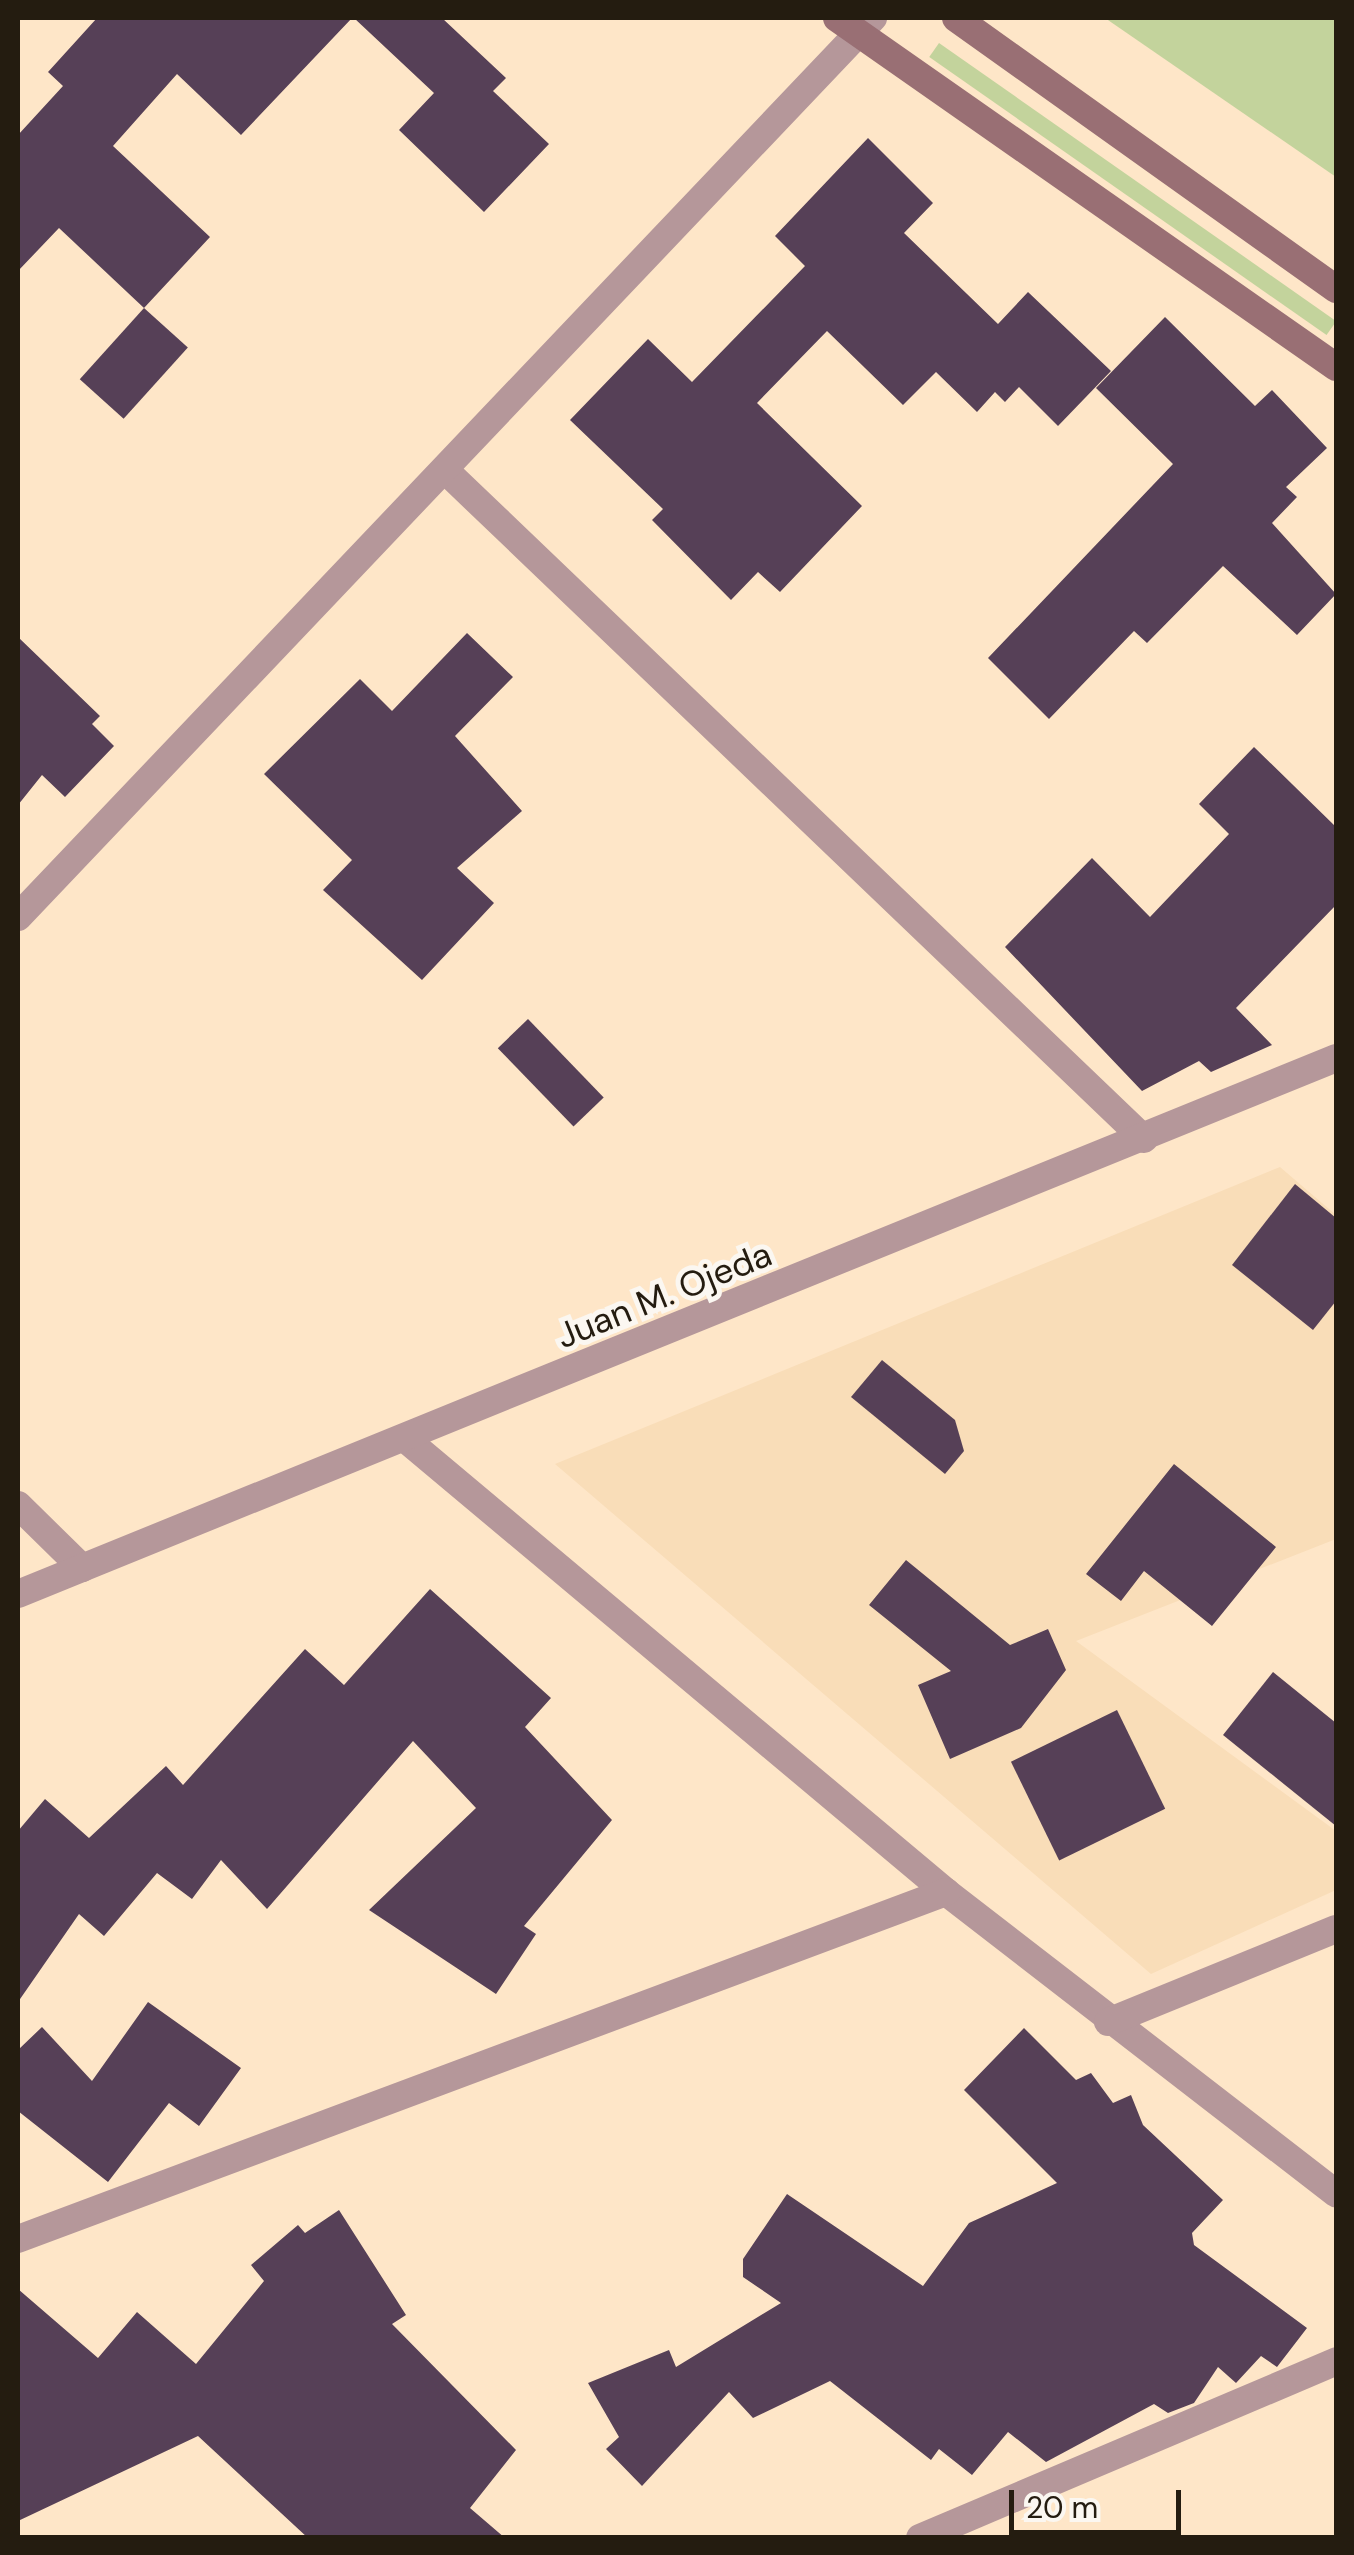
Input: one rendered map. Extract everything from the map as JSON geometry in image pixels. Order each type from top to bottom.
[{"type":"main road","points":[[837,18],[867,26],[1336,367]]},
{"type":"main road","points":[[956,18],[1336,289]]},
{"type":"street","points":[[18,918],[867,26]]},
{"type":"street","points":[[446,471],[1144,1139]]},
{"type":"street","name":"Juan M. Ojeda","points":[[18,1594],[408,1441],[1336,1058]]},
{"type":"street","points":[[408,1441],[946,1892],[1108,2022],[1336,2193]]},
{"type":"street","points":[[18,1505],[82,1568]]},
{"type":"street","points":[[18,2239],[946,1892]]},
{"type":"street","points":[[1108,2022],[1336,1929]]},
{"type":"street","points":[[920,2538],[1336,2361]]},
{"type":"shaded area","points":[[1280,1167],[1336,1215],[1336,1539],[1076,1641],[1336,1831],[1336,1890],[1151,1974],[555,1464]]},
{"type":"green space","points":[[1105,18],[1336,18],[1336,177]]},
{"type":"green space","points":[[939,43],[1336,321],[1327,335],[929,57]]},
{"type":"building","points":[[97,18],[352,18],[241,135],[177,74],[113,146],[210,237],[144,308],[59,228],[18,271],[18,135],[63,86],[48,72]]},
{"type":"building","points":[[354,18],[442,18],[506,78],[493,91],[549,144],[484,212],[399,130],[434,93]]},
{"type":"building","points":[[868,138],[933,203],[904,233],[998,324],[1028,292],[1111,371],[1058,426],[1019,387],[1005,402],[995,392],[977,412],[936,372],[903,405],[827,331],[757,403],[862,506],[780,592],[758,572],[731,600],[652,520],[663,509],[570,420],[648,339],[692,382],[805,266],[775,236]]},
{"type":"building","points":[[144,308],[188,347],[124,419],[80,379]]},
{"type":"building","points":[[1165,317],[1255,406],[1272,390],[1327,448],[1286,487],[1297,497],[1272,523],[1336,594],[1297,635],[1223,566],[1147,643],[1134,631],[1049,719],[988,658],[1173,464],[1096,388]]},
{"type":"building","points":[[467,633],[513,677],[455,736],[522,811],[457,868],[494,903],[422,980],[323,890],[352,860],[264,774],[360,679],[392,711]]},
{"type":"building","points":[[18,637],[100,716],[92,724],[114,746],[65,797],[42,775],[18,805]]},
{"type":"building","points":[[1254,747],[1336,827],[1336,905],[1236,1008],[1272,1045],[1211,1072],[1199,1061],[1142,1091],[1005,947],[1092,858],[1150,917],[1229,834],[1199,804]]},
{"type":"building","points":[[528,1019],[604,1097],[574,1127],[498,1048]]},
{"type":"building","points":[[1295,1184],[1336,1218],[1336,1301],[1313,1330],[1232,1265]]},
{"type":"building","points":[[882,1360],[955,1420],[964,1451],[945,1474],[851,1397]]},
{"type":"building","points":[[1174,1464],[1276,1547],[1212,1626],[1144,1571],[1121,1601],[1086,1574]]},
{"type":"building","points":[[906,1560],[1010,1645],[1048,1629],[1066,1670],[1021,1728],[950,1759],[918,1685],[951,1671],[869,1605]]},
{"type":"building","points":[[430,1589],[551,1698],[525,1727],[612,1820],[524,1926],[536,1934],[496,1994],[369,1910],[476,1808],[413,1741],[267,1909],[221,1860],[192,1899],[157,1873],[104,1936],[79,1914],[18,2002],[18,1831],[45,1799],[89,1838],[166,1766],[183,1785],[305,1649],[344,1685]]},
{"type":"building","points":[[1273,1672],[1336,1723],[1336,1826],[1223,1735]]},
{"type":"building","points":[[1117,1710],[1165,1809],[1059,1861],[1011,1762]]},
{"type":"building","points":[[148,2002],[241,2068],[199,2126],[169,2103],[108,2182],[18,2111],[18,2050],[42,2027],[92,2081]]},
{"type":"building","points":[[1024,2028],[1076,2080],[1091,2073],[1113,2103],[1131,2095],[1143,2125],[1223,2200],[1192,2233],[1194,2245],[1307,2328],[1277,2367],[1261,2356],[1236,2383],[1218,2367],[1194,2403],[1168,2413],[1154,2404],[1046,2462],[1008,2432],[972,2475],[939,2449],[931,2460],[830,2381],[753,2418],[729,2392],[642,2486],[606,2449],[619,2437],[588,2383],[669,2350],[676,2367],[781,2303],[743,2277],[743,2259],[787,2194],[923,2286],[969,2223],[1057,2183],[964,2090]]},
{"type":"building","points":[[339,2210],[406,2315],[392,2324],[516,2450],[470,2508],[505,2538],[308,2538],[198,2436],[18,2521],[18,2289],[98,2358],[137,2312],[196,2364],[264,2281],[251,2265],[298,2225],[305,2233]]}]
